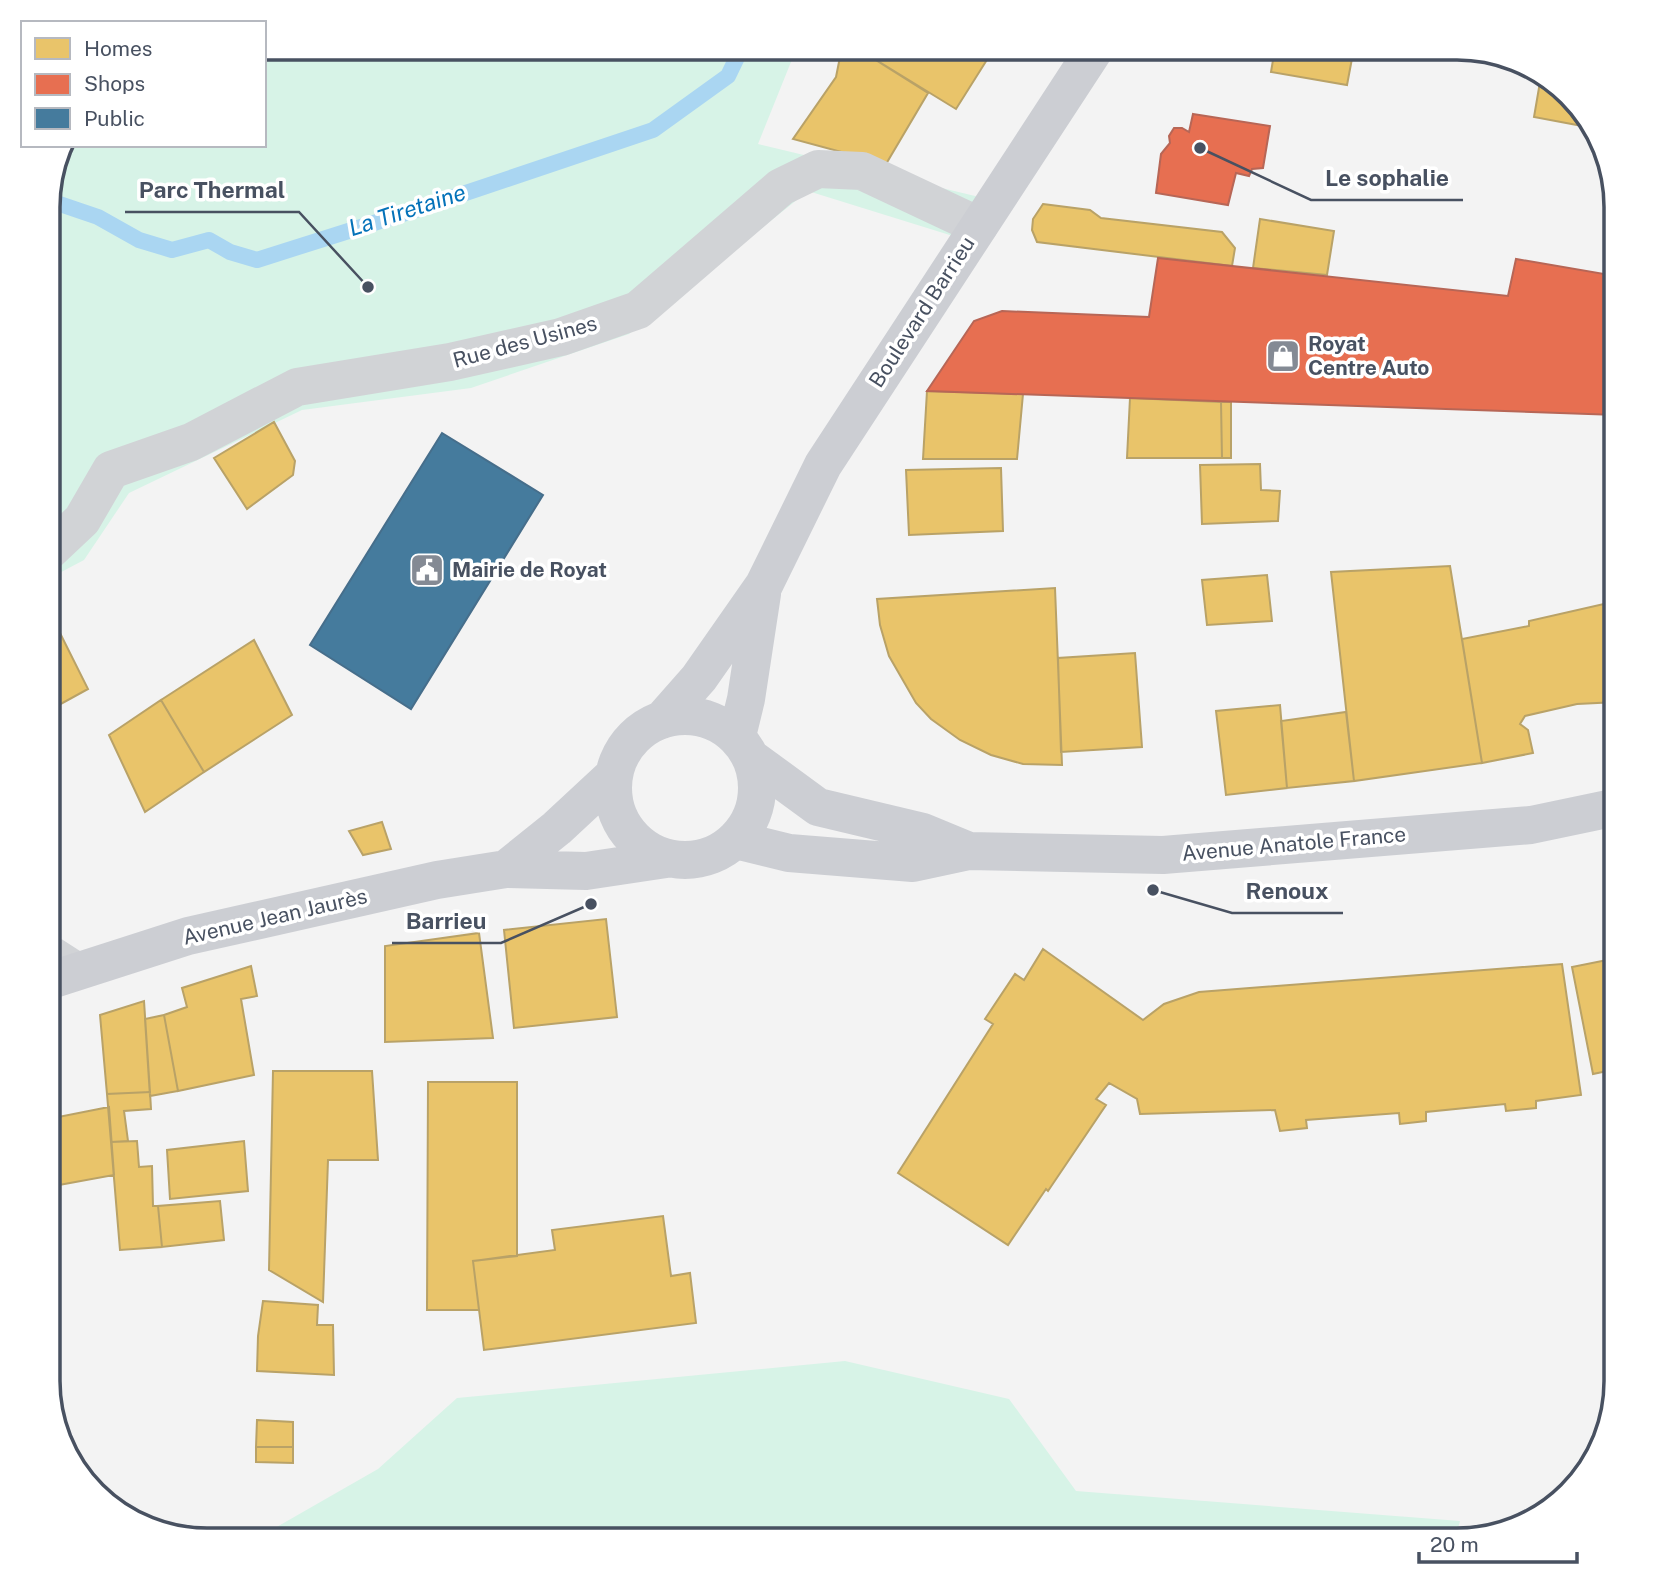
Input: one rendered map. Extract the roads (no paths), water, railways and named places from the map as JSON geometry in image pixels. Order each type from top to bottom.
[{"type":"main road","name":"Boulevard Barrieu","points":[[662,720],[699,678],[764,585],[823,465],[1088,60]]},
{"type":"main road","name":"Boulevard Barrieu","points":[[744,747],[746,699],[764,585]]},
{"type":"main road","points":[[689,716],[714,722],[744,747],[758,779],[757,802],[750,822],[736,840],[722,851],[706,858],[688,861],[666,859],[645,849],[629,835],[613,799],[614,775],[620,757],[630,741],[645,728],[662,720],[689,716]]},
{"type":"main road","name":"Avenue Anatole France","points":[[744,747],[818,807],[923,832],[969,851]]},
{"type":"main road","name":"Avenue Jean Jaurès","points":[[506,869],[557,828],[614,775]]},
{"type":"main road","name":"Avenue Anatole France","points":[[736,840],[789,853],[913,863],[969,851],[1163,855],[1531,825],[1604,810]]},
{"type":"main road","name":"Avenue Jean Jaurès","points":[[60,967],[425,883],[506,869],[586,871],[666,859]]},
{"type":"street","name":"Rue des Usines","points":[[60,541],[82,520],[111,470],[191,442],[297,387],[450,362],[561,337],[638,310],[780,187],[818,169],[862,171],[979,226]]},
{"type":"waterway","name":"La Tiretaine","points":[[60,204],[98,217],[139,240],[172,250],[209,240],[230,252],[257,260],[653,130],[728,76],[736,60]]},
{"type":"place","name":"Le sophalie","points":[[1200,148]]},
{"type":"place","name":"Parc Thermal","points":[[368,287]]},
{"type":"place","name":"Royat Centre Auto","points":[[1283,356]]},
{"type":"place","name":"Mairie de Royat","points":[[427,570]]},
{"type":"place","name":"Renoux","points":[[1153,890]]},
{"type":"place","name":"Barrieu","points":[[591,904]]}]
